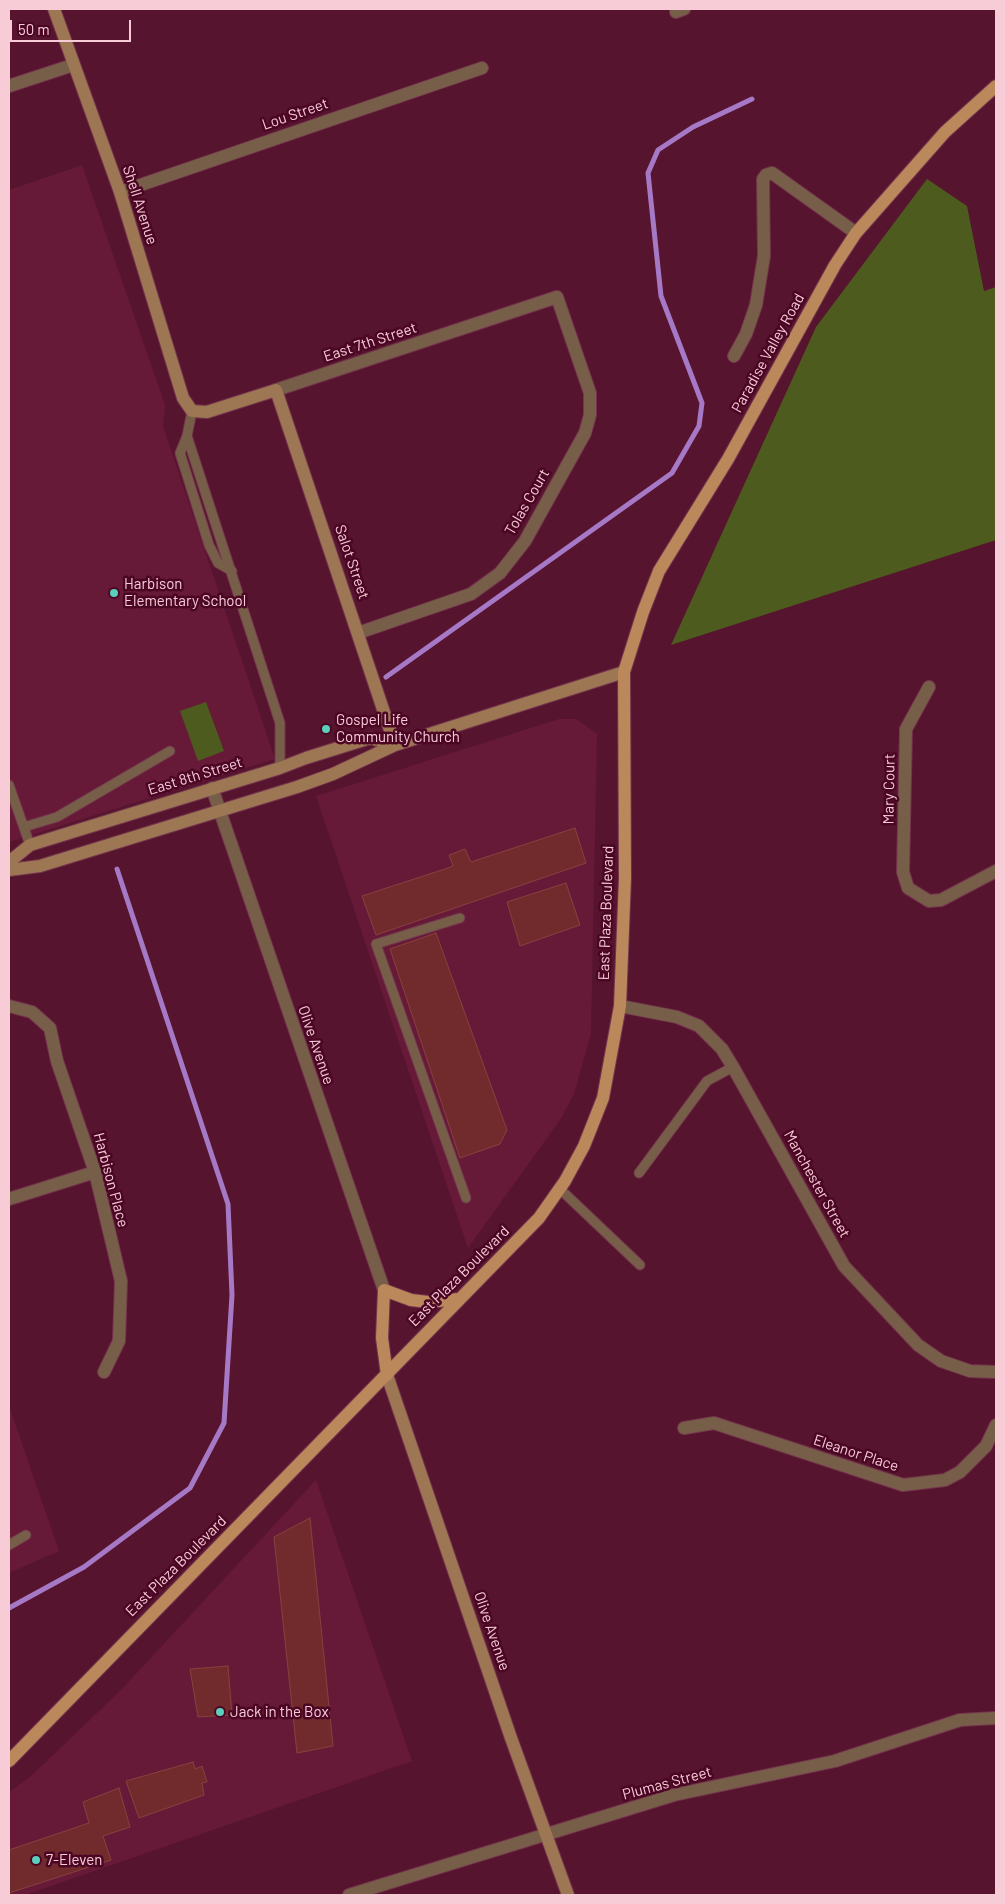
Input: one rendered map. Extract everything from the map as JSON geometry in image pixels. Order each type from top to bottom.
[{"type":"main road","name":"Paradise Valley Road","points":[[624,672],[637,628],[659,572],[728,459],[835,265],[856,233],[945,132],[996,86]]},
{"type":"main road","name":"East Plaza Boulevard","points":[[9,1761],[539,1218],[560,1189],[584,1146],[603,1098],[620,1006],[625,878],[624,672]]},
{"type":"main road","points":[[387,1375],[382,1338],[384,1290],[411,1300],[428,1302],[459,1299]]},
{"type":"street","name":"Shell Avenue","points":[[54,9],[120,192],[183,398],[192,412]]},
{"type":"street","points":[[9,86],[73,65]]},
{"type":"street","name":"Lou Street","points":[[120,192],[482,68]]},
{"type":"street","points":[[734,356],[746,334],[756,305],[764,256],[763,180],[766,175],[772,173],[856,233]]},
{"type":"street","name":"East 7th Street","points":[[192,412],[207,412],[557,296]]},
{"type":"street","name":"Tolas Court","points":[[358,633],[471,594],[500,573],[524,541],[585,434],[590,415],[590,394],[557,296]]},
{"type":"street","name":"Salot Street","points":[[276,390],[395,745]]},
{"type":"street","points":[[9,870],[40,866],[219,811],[333,774],[395,745],[624,672]]},
{"type":"street","name":"Mary Court","points":[[929,687],[906,729],[903,872],[908,888],[929,901],[941,900],[996,871]]},
{"type":"street","name":"East 8th Street","points":[[9,862],[30,844],[280,768],[370,738],[395,745]]},
{"type":"street","name":"Olive Avenue","points":[[212,788],[384,1290]]},
{"type":"street","name":"Harbison Place","points":[[9,1006],[25,1008],[39,1016],[50,1028],[57,1061],[95,1172],[121,1281],[119,1341],[104,1372]]},
{"type":"street","name":"Manchester Street","points":[[620,1006],[677,1017],[699,1026],[722,1049],[733,1067],[844,1266],[918,1345],[941,1361],[970,1371],[996,1373]]},
{"type":"street","points":[[9,1199],[95,1172]]},
{"type":"street","name":"Olive Avenue","points":[[387,1375],[511,1738],[548,1834],[568,1895]]},
{"type":"street","name":"Eleanor Place","points":[[684,1428],[714,1423],[903,1485],[945,1480],[960,1472],[986,1446],[996,1424]]},
{"type":"street","name":"Plumas Street","points":[[349,1895],[674,1795],[835,1761],[960,1720],[996,1718]]},
{"type":"lane","points":[[192,412],[187,436],[180,452],[209,546],[218,563],[232,571]]},
{"type":"lane","points":[[187,436],[280,723],[280,768]]},
{"type":"lane","points":[[24,827],[56,817],[170,751]]},
{"type":"lane","points":[[9,785],[30,844]]},
{"type":"lane","points":[[460,918],[376,944],[466,1198]]},
{"type":"lane","points":[[639,1173],[707,1081],[733,1067]]},
{"type":"lane","points":[[560,1189],[640,1265]]},
{"type":"lane","points":[[9,1545],[26,1536]]},
{"type":"shaded area","name":"Harbison Elementary School","points":[[82,165],[165,405],[163,426],[275,759],[9,842],[9,190]]},
{"type":"shaded area","points":[[559,719],[576,719],[597,734],[591,1033],[575,1091],[562,1117],[468,1248],[316,796]]},
{"type":"shaded area","points":[[9,1406],[59,1551],[9,1573]]},
{"type":"shaded area","points":[[316,1480],[412,1761],[25,1895],[9,1895],[9,1792],[31,1776],[120,1691]]},
{"type":"green space","points":[[927,179],[967,206],[984,291],[996,287],[996,540],[671,645],[816,327]]},
{"type":"green space","points":[[206,702],[224,751],[198,761],[180,711]]},
{"type":"building","points":[[575,828],[586,863],[376,935],[362,896],[453,866],[449,855],[465,849],[471,862]]},
{"type":"building","points":[[566,883],[580,925],[520,946],[507,902]]},
{"type":"building","points":[[436,933],[507,1130],[500,1144],[460,1158],[390,949]]},
{"type":"building","points":[[310,1518],[333,1746],[297,1753],[274,1537]]},
{"type":"building","points":[[228,1666],[232,1715],[198,1717],[190,1669]]},
{"type":"building","points":[[193,1762],[195,1769],[202,1766],[207,1782],[202,1783],[204,1795],[139,1818],[126,1781]]},
{"type":"building","points":[[119,1788],[130,1827],[103,1836],[111,1860],[9,1893],[9,1850],[89,1823],[83,1802]]},
{"type":"waterway","points":[[386,677],[672,473],[699,426],[702,403],[661,296],[648,173],[658,150],[693,127],[752,99]]},
{"type":"waterway","points":[[9,1608],[84,1567],[190,1488],[224,1423],[232,1295],[228,1204],[117,869]]},
{"type":"place","name":"Harbison Elementary School","points":[[114,593]]},
{"type":"place","name":"Gospel Life Community Church","points":[[326,729]]},
{"type":"place","name":"Jack in the Box","points":[[220,1712]]},
{"type":"place","name":"7-Eleven","points":[[36,1860]]}]
